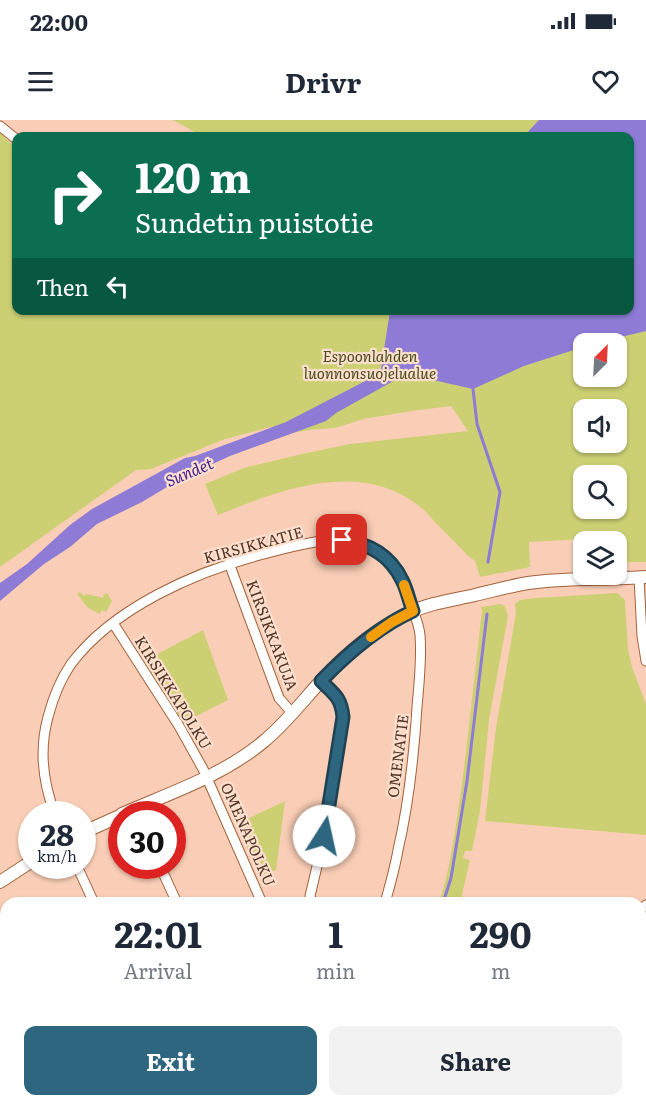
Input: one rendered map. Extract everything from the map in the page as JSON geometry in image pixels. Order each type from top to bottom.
[{"type":"street","points":[[0,126],[12,136]]},
{"type":"street","name":"KIRSIKKATIE","points":[[50,801],[43,765],[43,744],[52,702],[58,687],[72,663],[87,645],[113,623],[169,588],[229,563],[289,547],[342,540],[376,550],[392,564],[402,579],[413,611]]},
{"type":"street","name":"KIRSIKKAKUJA","points":[[229,563],[279,698],[293,714]]},
{"type":"street","points":[[160,801],[207,778],[265,741],[293,714],[344,657],[392,622],[413,611],[448,600],[528,583],[643,577],[642,636],[646,661]]},
{"type":"street","name":"OMENATIE","points":[[387,897],[399,849],[414,747],[421,658],[420,632],[413,611]]},
{"type":"street","name":"KIRSIKKAPOLKU","points":[[113,623],[179,726],[207,778]]},
{"type":"street","points":[[310,897],[323,841],[343,717],[342,705],[336,695],[321,681]]},
{"type":"street","name":"OMENAPOLKU","points":[[207,778],[259,897]]},
{"type":"street","points":[[0,882],[18,870]]},
{"type":"street","points":[[82,879],[91,897]]},
{"type":"street","points":[[166,879],[174,897]]},
{"type":"green space","name":"Espoonlahden luonnonsuojelualue","points":[[173,120],[646,120],[646,562],[627,562],[627,531],[573,531],[573,540],[529,542],[530,567],[480,577],[475,561],[421,508],[396,492],[371,484],[345,482],[319,484],[267,496],[218,515],[205,484],[244,468],[350,444],[468,431],[451,406],[363,419],[335,428],[282,435],[271,427],[225,439],[151,469],[136,470],[0,567],[0,133],[12,144],[12,315],[634,315],[634,132],[195,132]]},
{"type":"green space","points":[[80,592],[84,596],[86,594],[102,598],[107,593],[112,601],[106,612],[102,610],[100,614],[88,608],[77,594]]},
{"type":"green space","points":[[617,593],[625,600],[628,650],[646,704],[646,835],[485,821],[496,728],[516,613],[515,604],[520,600],[535,598]]},
{"type":"green space","points":[[500,604],[505,606],[508,616],[489,720],[480,811],[472,851],[465,851],[463,858],[470,860],[461,897],[441,897],[450,862],[461,791],[481,607]]},
{"type":"green space","points":[[203,630],[228,700],[183,723],[144,661]]},
{"type":"green space","points":[[285,801],[276,870],[259,876],[237,824]]},
{"type":"water","name":"Sundet","points":[[539,120],[646,120],[646,331],[627,336],[627,333],[573,333],[573,350],[524,366],[473,389],[402,373],[397,379],[326,421],[230,456],[182,478],[142,502],[97,524],[0,601],[0,583],[27,564],[70,525],[92,509],[185,458],[286,422],[375,376],[381,369],[389,315],[634,315],[634,132],[528,132]]},
{"type":"waterway","points":[[473,389],[477,424],[500,492],[488,562]]},
{"type":"waterway","points":[[445,897],[451,878],[467,781],[487,614]]},
{"type":"slow traffic","points":[[371,637],[413,611],[404,585]]},
{"type":"route","points":[[324,836],[343,717],[342,705],[336,695],[321,681],[344,657],[392,622],[413,611],[402,579],[392,564],[376,550],[363,544],[342,540]]}]
